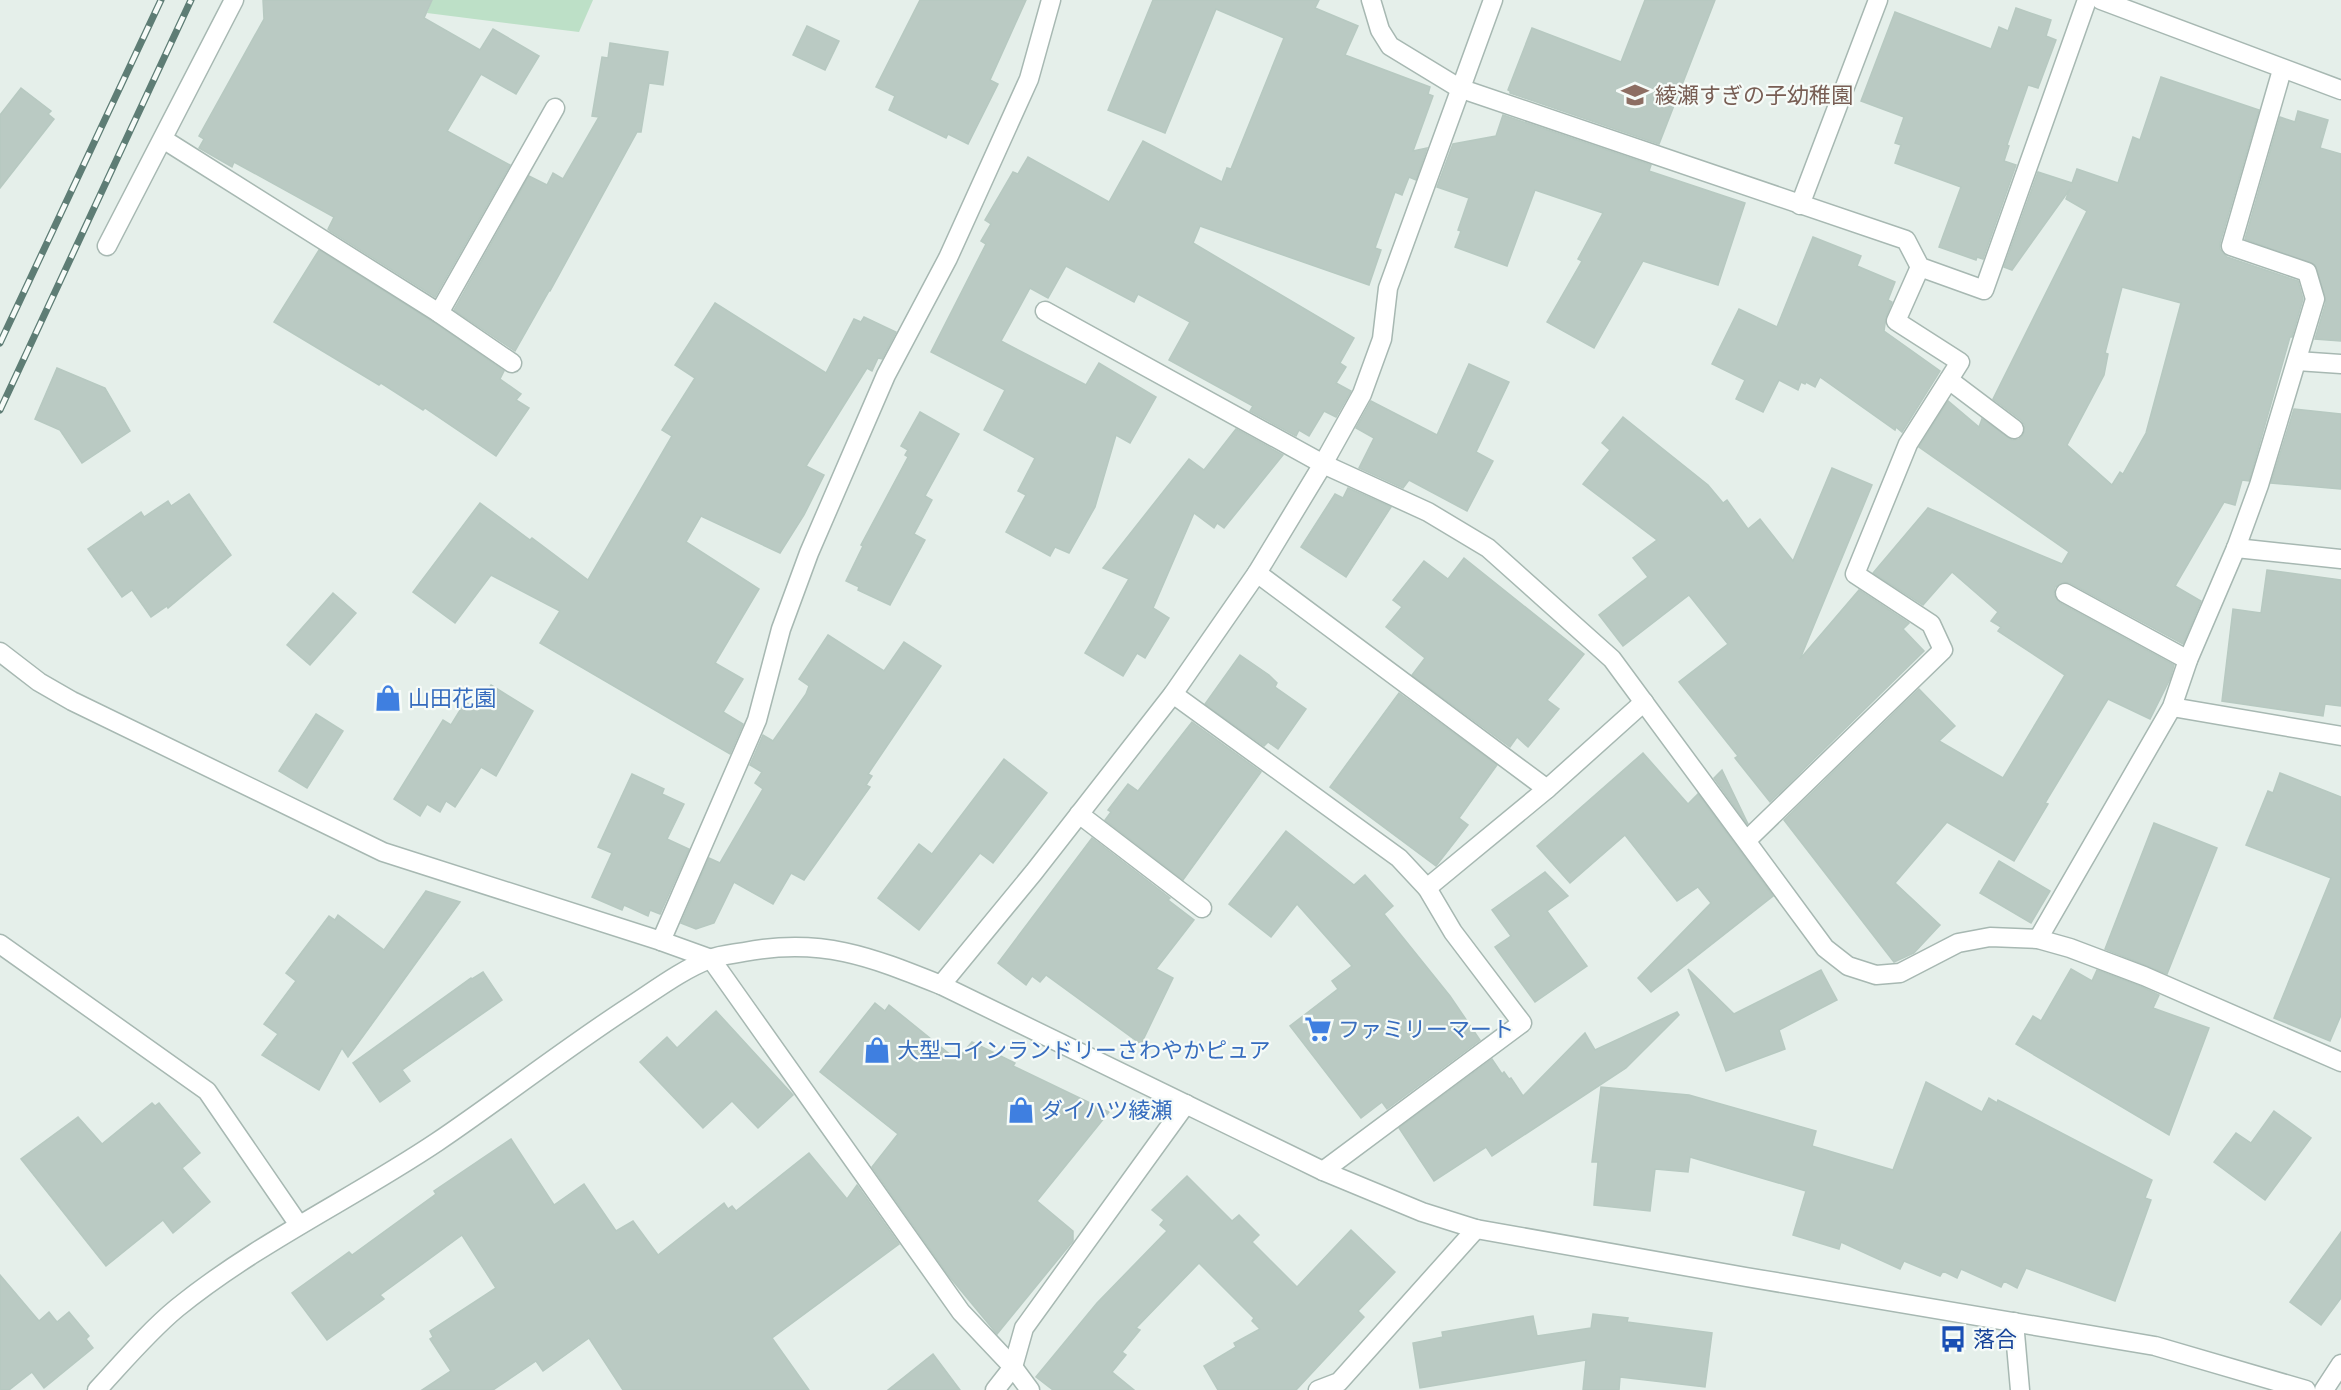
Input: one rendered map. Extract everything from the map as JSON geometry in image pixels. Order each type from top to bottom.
[{"type":"street","points":[[107,246],[234,0]]},
{"type":"street","points":[[661,941],[757,720],[781,629],[809,553],[886,375],[948,258],[1029,80],[1051,0]]},
{"type":"street","points":[[1371,0],[1380,30],[1390,46],[1459,88],[1906,240],[1920,267],[1984,290],[2087,0]]},
{"type":"street","points":[[941,985],[1173,694],[1257,573],[1323,464],[1362,394],[1382,339],[1388,288],[1459,88],[1493,0]]},
{"type":"street","points":[[1800,205],[1878,0]]},
{"type":"street","points":[[2101,0],[2341,90]]},
{"type":"street","points":[[2038,939],[2172,707],[2188,660],[2236,548],[2259,485],[2315,299],[2307,272],[2231,246],[2282,69]]},
{"type":"street","points":[[439,313],[555,108]]},
{"type":"street","points":[[162,139],[439,313],[512,363]]},
{"type":"street","points":[[1747,840],[1943,650],[1931,624],[1855,574],[1908,444],[1960,362],[1896,321],[1920,267]]},
{"type":"street","points":[[1045,311],[1323,464],[1428,512],[1488,548],[1612,659],[1825,948],[1848,966],[1876,975],[1900,973],[1958,943],[1990,937],[2038,939],[2070,948],[2144,976],[2341,1062]]},
{"type":"street","points":[[2297,361],[2341,364]]},
{"type":"street","points":[[1949,380],[2014,429]]},
{"type":"street","points":[[2236,548],[2341,559]]},
{"type":"street","points":[[1257,573],[1547,789]]},
{"type":"street","points":[[2065,593],[2188,660]]},
{"type":"street","points":[[0,652],[39,682],[72,700],[383,852],[711,959],[961,1312],[1013,1367],[1030,1390]]},
{"type":"street","points":[[1173,694],[1399,858],[1427,888],[1453,932],[1522,1023],[1323,1171]]},
{"type":"street","points":[[1427,888],[1547,789],[1644,702]]},
{"type":"street","points":[[2172,707],[2341,736]]},
{"type":"street","points":[[1079,814],[1202,908]]},
{"type":"street","points":[[0,944],[207,1091],[299,1225]]},
{"type":"street","points":[[97,1390],[146,1336],[177,1308],[216,1279],[299,1225],[436,1143],[612,1018],[666,983],[711,959],[762,948],[796,945],[821,946],[882,962],[941,985],[1323,1171],[1422,1212],[1476,1229],[2156,1346],[2306,1390]]},
{"type":"street","points":[[995,1390],[1013,1367],[1024,1328],[1186,1104]]},
{"type":"street","points":[[1318,1390],[1340,1382],[1476,1229]]},
{"type":"street","points":[[2014,1322],[2020,1390]]},
{"type":"street","points":[[2324,1390],[2341,1364]]},
{"type":"green space","points":[[432,0],[593,0],[579,32],[427,13]]},
{"type":"building","points":[[263,0],[432,0],[424,18],[480,50],[493,29],[539,56],[516,94],[481,74],[447,131],[510,165],[435,297],[330,231],[328,229],[334,217],[234,162],[232,167],[199,148],[204,139],[199,136],[264,19]]},
{"type":"building","points":[[920,0],[1026,0],[990,80],[998,84],[968,144],[948,134],[946,138],[889,110],[895,96],[876,87]]},
{"type":"building","points":[[1153,0],[1319,0],[1315,8],[1358,26],[1345,55],[1430,87],[1428,94],[1433,96],[1413,151],[1427,148],[1416,180],[1409,177],[1402,195],[1395,192],[1375,248],[1381,250],[1369,285],[1200,226],[1193,243],[1354,338],[1340,363],[1346,367],[1336,383],[1351,391],[1336,417],[1324,411],[1309,436],[1299,430],[1296,436],[1250,411],[1253,406],[1169,360],[1190,322],[1138,294],[1134,302],[1066,266],[1048,298],[1030,288],[1001,341],[1086,385],[1099,363],[1156,397],[1130,443],[1116,435],[1095,507],[1069,553],[1055,547],[1050,556],[1006,532],[1026,495],[1018,491],[1035,458],[984,430],[1005,390],[931,352],[986,244],[981,241],[991,224],[985,220],[1013,172],[1018,174],[1028,157],[1109,202],[1143,141],[1222,182],[1227,168],[1231,169],[1284,38],[1216,9],[1165,133],[1108,110]]},
{"type":"building","points":[[1645,0],[1715,0],[1659,144],[1510,93],[1508,90],[1532,28],[1621,62]]},
{"type":"building","points":[[2016,8],[2051,20],[2046,36],[2056,40],[2038,88],[2028,85],[2007,145],[2009,146],[2004,161],[2016,165],[1983,259],[1977,257],[1976,260],[1939,247],[1961,187],[1895,163],[1901,145],[1895,143],[1904,117],[1861,101],[1895,12],[1991,49],[1999,27],[2008,31]]},
{"type":"building","points":[[807,26],[839,41],[825,70],[793,55]]},
{"type":"building","points":[[610,43],[668,52],[663,85],[649,83],[641,132],[637,132],[515,351],[454,310],[529,176],[547,185],[553,173],[563,179],[599,117],[592,116],[602,57],[608,58]]},
{"type":"building","points":[[2161,77],[2259,110],[2220,249],[2227,257],[2298,281],[2303,299],[2249,481],[2242,480],[2235,505],[2224,502],[2175,586],[2201,601],[2183,644],[2070,583],[2064,582],[2055,587],[2054,594],[2060,603],[2174,665],[2170,679],[2150,719],[2108,699],[2045,803],[2048,804],[2014,861],[1947,822],[1895,883],[1940,925],[1914,953],[1894,962],[1784,820],[1919,689],[1955,726],[1939,741],[2003,778],[2065,675],[1998,631],[2001,627],[1991,621],[1998,612],[1952,572],[1923,605],[1873,573],[1928,508],[2062,564],[2069,552],[1919,447],[1948,401],[1979,427],[1982,419],[2012,440],[2019,439],[2023,435],[2025,425],[2021,420],[1993,399],[2087,211],[2066,199],[2070,189],[2012,270],[2004,267],[2038,172],[2072,183],[2077,169],[2118,183],[2133,137],[2140,140]],"holes":[[[2122,287],[2181,303],[2146,433],[2123,474],[2120,472],[2112,485],[2067,445],[2104,375],[2108,354],[2105,353]]]},
{"type":"building","points":[[21,88],[51,111],[48,114],[54,119],[0,188],[0,115]]},
{"type":"building","points":[[2298,111],[2328,120],[2320,148],[2341,154],[2341,341],[2315,339],[2326,302],[2315,265],[2245,239],[2280,117],[2295,122]]},
{"type":"building","points":[[1503,115],[1651,165],[1649,171],[1745,203],[1718,285],[1643,261],[1594,348],[1547,322],[1582,261],[1578,259],[1603,213],[1535,190],[1507,266],[1455,247],[1469,198],[1437,187],[1453,144],[1496,136]]},
{"type":"building","points":[[1813,237],[1861,256],[1857,266],[1895,282],[1888,300],[1892,302],[1884,331],[1940,371],[1902,432],[1896,427],[1895,430],[1820,377],[1815,387],[1801,382],[1798,390],[1779,380],[1763,412],[1736,399],[1745,380],[1712,364],[1739,309],[1777,327]]},
{"type":"building","points":[[319,250],[433,322],[504,371],[500,379],[521,394],[516,400],[529,408],[496,456],[425,408],[423,410],[381,383],[379,385],[274,322]]},
{"type":"building","points":[[715,303],[826,373],[854,319],[861,322],[864,317],[896,332],[882,359],[878,358],[872,371],[867,368],[806,466],[824,475],[804,515],[780,553],[701,516],[686,542],[759,589],[715,663],[743,679],[723,712],[743,724],[730,754],[540,643],[560,611],[491,575],[455,623],[413,592],[480,503],[588,580],[672,436],[662,430],[695,378],[675,365]]},
{"type":"building","points":[[1469,364],[1509,382],[1476,452],[1493,461],[1467,511],[1409,480],[1403,488],[1359,468],[1374,438],[1356,428],[1371,401],[1437,435]]},
{"type":"building","points":[[57,368],[105,388],[130,431],[82,463],[60,430],[35,419]]},
{"type":"building","points":[[2294,409],[2341,414],[2341,489],[2271,483]]},
{"type":"building","points":[[920,412],[959,434],[925,496],[932,500],[914,534],[925,540],[890,605],[858,590],[859,587],[846,581],[863,546],[861,545],[908,457],[905,455],[908,450],[901,446]]},
{"type":"building","points":[[1623,417],[1708,485],[1723,503],[1727,500],[1748,529],[1760,519],[1793,561],[1832,468],[1872,485],[1800,659],[1859,590],[1909,623],[1903,629],[1924,651],[1770,802],[1735,758],[1738,756],[1679,682],[1728,644],[1689,595],[1623,646],[1599,615],[1648,577],[1633,558],[1657,540],[1583,484],[1610,450],[1602,443]]},
{"type":"building","points":[[1236,429],[1283,455],[1224,528],[1217,523],[1214,528],[1194,513],[1153,608],[1169,618],[1145,658],[1137,653],[1123,676],[1085,653],[1129,579],[1103,568],[1189,459],[1204,470]]},
{"type":"building","points":[[1348,488],[1391,507],[1346,577],[1301,547],[1335,494],[1343,498]]},
{"type":"building","points":[[189,494],[231,555],[168,608],[167,606],[151,617],[132,590],[122,597],[88,549],[141,512],[144,517],[168,501],[171,506]]},
{"type":"building","points":[[1464,558],[1584,654],[1547,700],[1559,709],[1528,747],[1517,737],[1510,747],[1412,675],[1425,658],[1386,627],[1402,607],[1393,600],[1424,561],[1448,579]]},
{"type":"building","points":[[2267,570],[2341,580],[2341,706],[2325,704],[2323,716],[2222,701],[2233,609],[2261,613]]},
{"type":"building","points":[[333,593],[356,613],[310,665],[287,645]]},
{"type":"building","points":[[828,635],[884,671],[904,642],[941,666],[868,774],[872,776],[866,785],[870,787],[804,880],[791,873],[773,904],[734,882],[714,923],[696,929],[681,923],[709,858],[720,863],[763,789],[755,783],[762,772],[750,765],[763,735],[773,741],[806,694],[809,686],[799,679]]},
{"type":"building","points":[[1240,655],[1269,675],[1277,683],[1275,687],[1306,709],[1278,749],[1268,742],[1264,746],[1205,704]]},
{"type":"building","points":[[491,685],[533,711],[496,776],[481,767],[455,807],[446,801],[440,812],[427,804],[420,816],[394,799],[443,720],[451,725],[465,702],[476,709]]},
{"type":"building","points":[[1399,693],[1497,765],[1459,818],[1468,825],[1436,866],[1330,787]]},
{"type":"building","points":[[316,714],[343,731],[307,788],[279,771]]},
{"type":"building","points":[[1192,722],[1261,772],[1183,880],[1105,820],[1111,812],[1108,810],[1128,784],[1138,791]]},
{"type":"building","points":[[1643,753],[1688,804],[1698,794],[1773,896],[1651,992],[1638,978],[1711,903],[1698,887],[1677,901],[1625,835],[1570,883],[1537,846]]},
{"type":"building","points":[[1004,759],[1047,793],[993,863],[980,853],[919,930],[878,898],[919,844],[932,854]]},
{"type":"building","points":[[1722,770],[1748,824],[1714,778]]},
{"type":"building","points":[[2280,773],[2341,797],[2341,1015],[2330,1041],[2274,1018],[2331,878],[2246,845],[2268,791],[2273,793]]},
{"type":"building","points":[[632,774],[664,789],[662,794],[684,804],[667,839],[689,849],[660,914],[650,910],[648,916],[624,905],[622,910],[592,897],[612,853],[598,847]]},
{"type":"building","points":[[2154,823],[2217,848],[2167,974],[2105,949]]},
{"type":"building","points":[[1286,831],[1354,885],[1365,875],[1393,906],[1384,914],[1450,996],[1480,1040],[1387,1109],[1382,1102],[1361,1118],[1290,1026],[1338,989],[1332,981],[1352,966],[1297,904],[1271,937],[1229,904]]},
{"type":"building","points":[[1092,838],[1170,898],[1168,900],[1194,920],[1156,969],[1173,978],[1141,1044],[1046,975],[1040,982],[1032,976],[1026,985],[998,963]]},
{"type":"building","points":[[1999,861],[2050,891],[2031,923],[1980,893]]},
{"type":"building","points":[[1545,872],[1568,896],[1547,911],[1587,966],[1535,1002],[1495,947],[1511,936],[1492,910]]},
{"type":"building","points":[[426,891],[460,902],[348,1057],[342,1048],[319,1090],[262,1055],[278,1034],[264,1024],[296,981],[286,973],[329,916],[335,920],[338,915],[384,950]]},
{"type":"building","points":[[1688,969],[1734,1014],[1821,970],[1837,1000],[1779,1030],[1785,1049],[1726,1071]]},
{"type":"building","points":[[2071,969],[2092,981],[2097,970],[2140,986],[2159,995],[2153,1008],[2209,1028],[2169,1135],[2016,1044],[2033,1016],[2041,1021]]},
{"type":"building","points":[[483,972],[502,1000],[402,1070],[410,1081],[380,1102],[353,1063],[471,978]]},
{"type":"building","points":[[875,1003],[885,1011],[889,1005],[957,1060],[972,1042],[1015,1063],[1013,1066],[1109,1112],[1037,1201],[1073,1231],[1073,1241],[997,1334],[949,1276],[872,1167],[898,1134],[820,1072]]},
{"type":"building","points":[[716,1011],[793,1095],[758,1128],[732,1101],[703,1128],[640,1062],[667,1037],[677,1048]]},
{"type":"building","points":[[1677,1012],[1679,1015],[1626,1068],[1492,1156],[1486,1147],[1434,1181],[1399,1128],[1492,1059],[1502,1074],[1504,1072],[1509,1079],[1511,1078],[1523,1096],[1585,1033],[1595,1050]]},
{"type":"building","points":[[1926,1082],[1982,1112],[1989,1098],[1997,1103],[1998,1100],[2152,1180],[2145,1198],[2151,1200],[2115,1301],[2026,1268],[2017,1288],[2004,1281],[2001,1287],[1961,1269],[1957,1278],[1943,1271],[1940,1276],[1904,1261],[1900,1269],[1841,1242],[1839,1249],[1793,1235],[1806,1191],[1690,1157],[1688,1172],[1655,1169],[1650,1211],[1594,1205],[1598,1162],[1592,1162],[1601,1087],[1689,1095],[1816,1131],[1812,1146],[1893,1170]]},
{"type":"building","points":[[152,1103],[155,1106],[159,1103],[200,1153],[182,1168],[210,1202],[173,1233],[163,1220],[106,1266],[21,1159],[78,1117],[102,1144]]},
{"type":"building","points":[[2274,1111],[2311,1138],[2265,1200],[2214,1162],[2236,1133],[2251,1143]]},
{"type":"building","points":[[511,1139],[554,1205],[584,1184],[616,1231],[633,1221],[658,1255],[724,1203],[728,1209],[732,1206],[736,1211],[809,1153],[847,1199],[857,1185],[899,1244],[772,1338],[809,1390],[623,1390],[589,1338],[543,1371],[536,1361],[493,1390],[422,1390],[451,1371],[430,1339],[433,1337],[430,1331],[496,1288],[462,1235],[380,1295],[384,1299],[327,1340],[292,1293],[349,1252],[352,1255],[436,1194],[434,1191]]},
{"type":"building","points":[[1187,1176],[1232,1221],[1239,1215],[1259,1235],[1252,1242],[1297,1287],[1351,1230],[1395,1272],[1358,1311],[1364,1317],[1296,1390],[1218,1390],[1204,1366],[1236,1347],[1234,1343],[1260,1329],[1252,1321],[1254,1318],[1199,1263],[1136,1328],[1140,1330],[1122,1352],[1126,1355],[1112,1372],[1134,1390],[1053,1390],[1036,1377],[1097,1303],[1167,1231],[1160,1225],[1164,1220],[1152,1210]]},
{"type":"building","points":[[2341,1232],[2341,1298],[2321,1325],[2290,1302]]},
{"type":"building","points":[[0,1275],[39,1321],[49,1312],[57,1322],[69,1312],[89,1336],[86,1339],[93,1348],[44,1388],[32,1372],[9,1390],[0,1390]]},
{"type":"building","points":[[1593,1314],[1628,1318],[1627,1322],[1712,1333],[1705,1387],[1620,1377],[1619,1390],[1583,1390],[1586,1360],[1420,1388],[1413,1343],[1443,1337],[1442,1332],[1533,1316],[1537,1336],[1591,1328]]},
{"type":"building","points":[[933,1354],[960,1390],[888,1390]]},
{"type":"railway","points":[[0,343],[161,0]]},
{"type":"railway","points":[[0,410],[191,0]]},
{"type":"place","name":"綾瀬すぎの子幼稚園","points":[[1635,95]]},
{"type":"place","name":"山田花園","points":[[388,698]]},
{"type":"place","name":"ファミリーマート","points":[[1318,1029]]},
{"type":"place","name":"大型コインランドリーさわやかピュア","points":[[877,1050]]},
{"type":"place","name":"ダイハツ綾瀬","points":[[1021,1110]]},
{"type":"place","name":"落合","points":[[1953,1339]]}]
